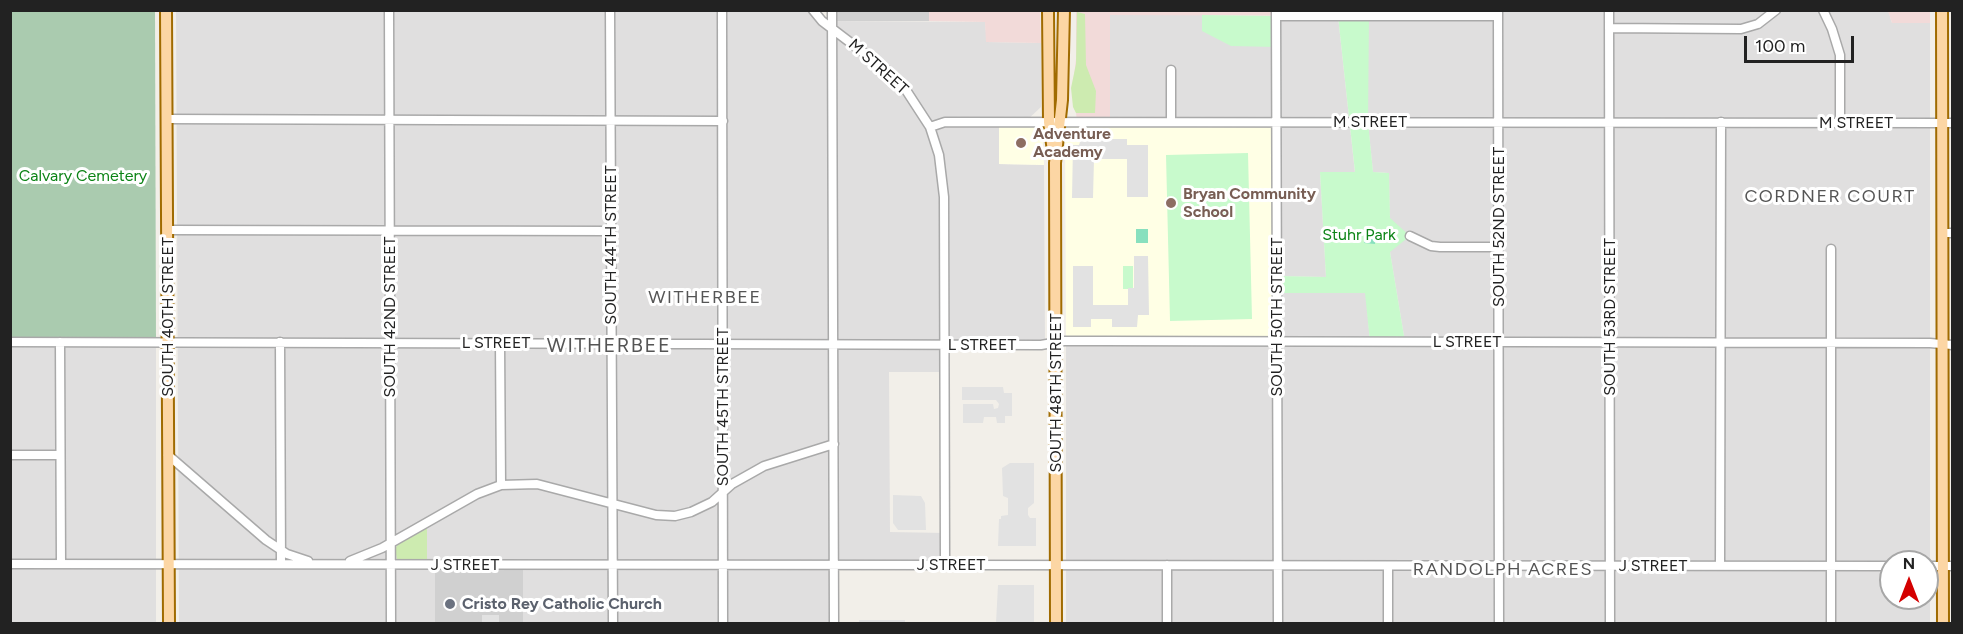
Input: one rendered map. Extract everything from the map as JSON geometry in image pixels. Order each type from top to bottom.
[{"type":"main road","name":"SOUTH 40TH STREET","points":[[166,10],[169,624]]},
{"type":"main road","name":"SOUTH 48TH STREET","points":[[1048,10],[1055,122],[1056,624]]},
{"type":"main road","name":"SOUTH 48TH STREET","points":[[1055,122],[1065,10]]},
{"type":"main road","points":[[1942,10],[1948,123],[1948,566],[1943,624]]},
{"type":"street","name":"SOUTH 42ND STREET","points":[[389,10],[391,624]]},
{"type":"street","name":"SOUTH 44TH STREET","points":[[610,10],[613,624]]},
{"type":"street","name":"SOUTH 45TH STREET","points":[[722,10],[723,624]]},
{"type":"street","name":"M STREET","points":[[813,10],[819,18],[895,78],[911,96],[930,127],[945,122],[1948,123]]},
{"type":"street","points":[[832,10],[834,624]]},
{"type":"street","name":"SOUTH 53RD STREET","points":[[1609,10],[1610,624]]},
{"type":"street","points":[[1609,28],[1741,29],[1763,21],[1776,10]]},
{"type":"street","points":[[1822,10],[1832,28],[1840,55],[1840,123]]},
{"type":"street","points":[[1276,13],[1498,13]]},
{"type":"street","name":"SOUTH 50TH STREET","points":[[1276,13],[1278,624]]},
{"type":"street","name":"SOUTH 52ND STREET","points":[[1498,13],[1499,624]]},
{"type":"street","points":[[1171,70],[1171,122]]},
{"type":"street","points":[[166,120],[723,121]]},
{"type":"street","points":[[1720,566],[1721,122]]},
{"type":"street","points":[[930,127],[939,155],[944,190],[945,565]]},
{"type":"street","points":[[167,230],[611,231]]},
{"type":"street","points":[[1410,236],[1431,246],[1499,247]]},
{"type":"street","points":[[1831,249],[1831,624]]},
{"type":"street","name":"L STREET","points":[[10,342],[944,345],[1041,345],[1056,342],[1948,344]]},
{"type":"street","points":[[60,342],[61,564]]},
{"type":"street","points":[[280,342],[281,564]]},
{"type":"street","points":[[500,343],[501,485]]},
{"type":"street","points":[[168,454],[280,550],[299,559],[334,564],[361,558],[477,494],[501,485],[522,483],[546,485],[656,515],[675,516],[712,502],[748,475],[773,462],[834,444]]},
{"type":"street","points":[[10,455],[60,455]]},
{"type":"street","name":"J STREET","points":[[10,564],[1879,566]]},
{"type":"street","points":[[1167,565],[1167,624]]},
{"type":"street","points":[[1388,566],[1389,624]]},
{"type":"shaded area","points":[[813,10],[832,21],[985,22],[987,42],[1041,43],[1041,107],[1025,122],[999,164],[1044,165],[1045,344],[944,345],[944,372],[889,372],[890,532],[945,533],[945,565],[835,565],[834,623],[523,623],[523,565],[435,565],[435,623],[179,623],[176,11]]},
{"type":"shaded area","points":[[1356,10],[1356,16],[1110,15],[1110,122],[1077,122],[1073,84],[1076,59],[1076,11]]},
{"type":"shaded area","points":[[1453,10],[1453,16],[1498,10],[1888,10],[1892,23],[1930,23],[1930,550],[1879,550],[1879,610],[1930,610],[1930,623],[1066,624],[1066,341],[1277,293],[1366,293],[1370,342],[1405,342],[1390,252],[1389,173],[1373,172],[1356,11]]},
{"type":"shaded area","points":[[832,11],[929,11],[929,21],[832,21]]},
{"type":"shaded area","points":[[929,11],[1040,11],[1041,43],[986,42],[985,22],[929,21]]},
{"type":"shaded area","points":[[1888,11],[1930,11],[1930,23],[1892,23]]},
{"type":"shaded area","points":[[1109,15],[1202,15],[1202,31],[1276,16],[1338,16],[1355,173],[1320,172],[1326,277],[1277,276],[1110,122]]},
{"type":"shaded area","points":[[1952,63],[1952,624],[1951,404]]},
{"type":"shaded area","name":"Adventure Academy","points":[[999,122],[1042,122],[1044,165],[999,164]]},
{"type":"shaded area","name":"Bryan Community School","points":[[1065,122],[1277,122],[1277,342],[1066,341]]},
{"type":"shaded area","points":[[1081,139],[1127,139],[1127,145],[1148,145],[1148,197],[1127,197],[1127,159],[1094,159],[1093,198],[1072,198],[1073,145],[1079,145]]},
{"type":"shaded area","points":[[1134,256],[1148,256],[1149,315],[1138,315],[1137,327],[1112,327],[1112,319],[1091,319],[1091,327],[1073,327],[1073,266],[1093,266],[1093,305],[1128,305],[1128,288],[1134,288]]},
{"type":"shaded area","points":[[10,342],[156,342],[156,623],[11,623]]},
{"type":"shaded area","points":[[962,387],[1003,387],[1004,393],[1012,393],[1012,416],[1005,416],[1005,423],[997,423],[996,417],[984,417],[983,423],[963,423],[963,404],[993,404],[994,409],[998,408],[999,404],[996,400],[962,400]]},
{"type":"shaded area","points":[[1010,463],[1034,463],[1034,503],[1028,508],[1028,515],[1030,518],[1036,518],[1036,546],[998,546],[999,519],[1001,516],[1008,515],[1008,498],[1003,496],[1002,468]]},
{"type":"shaded area","points":[[893,495],[921,496],[925,503],[926,530],[898,530],[893,523]]},
{"type":"shaded area","name":"Cristo Rey Catholic Church","points":[[435,565],[523,565],[523,623],[435,623]]},
{"type":"shaded area","points":[[998,585],[1034,585],[1034,623],[996,623]]},
{"type":"shaded area","points":[[482,615],[499,615],[499,623],[482,623]]},
{"type":"shaded area","points":[[859,620],[905,620],[905,623],[859,623]]},
{"type":"green space","name":"Calvary Cemetery","points":[[10,11],[155,11],[156,342],[11,342]]},
{"type":"green space","points":[[1077,12],[1085,14],[1086,65],[1096,91],[1095,113],[1076,113],[1073,107],[1071,88],[1076,64]]},
{"type":"green space","points":[[1202,15],[1276,16],[1276,47],[1231,46],[1202,31]]},
{"type":"green space","name":"Stuhr Park","points":[[1338,16],[1369,16],[1368,122],[1373,172],[1389,173],[1390,218],[1410,236],[1390,252],[1405,342],[1370,342],[1365,293],[1277,293],[1277,276],[1326,277],[1320,172],[1355,172]]},
{"type":"green space","points":[[1248,153],[1252,319],[1170,321],[1166,155]]},
{"type":"green space","points":[[1136,229],[1148,229],[1148,243],[1136,243]]},
{"type":"green space","points":[[1364,232],[1376,232],[1375,244],[1364,243]]},
{"type":"green space","points":[[1123,266],[1133,266],[1133,289],[1123,289]]},
{"type":"green space","points":[[427,528],[427,560],[397,559],[395,549],[398,544]]},
{"type":"place","name":"Adventure Academy","points":[[1021,143]]},
{"type":"place","name":"Bryan Community School","points":[[1171,203]]},
{"type":"place","name":"Cristo Rey Catholic Church","points":[[450,604]]},
{"type":"district","name":"CORDNER COURT","points":[[1830,197]]},
{"type":"district","name":"WITHERBEE","points":[[705,298]]},
{"type":"district","name":"WITHERBEE","points":[[609,346]]},
{"type":"district","name":"RANDOLPH ACRES","points":[[1503,570]]}]
